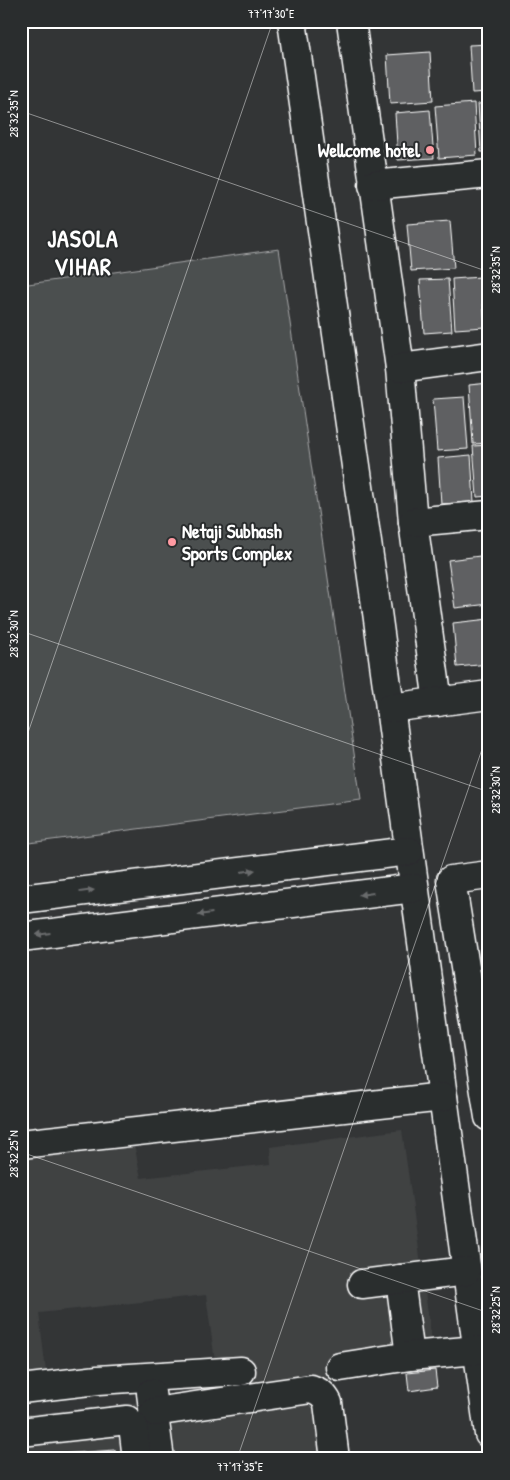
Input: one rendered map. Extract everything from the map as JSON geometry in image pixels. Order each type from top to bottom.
[{"type":"street","points":[[292,21],[390,708],[489,1434]]},
{"type":"street","points":[[351,21],[400,368],[412,522],[438,702]]},
{"type":"street","points":[[373,185],[489,174]]},
{"type":"street","points":[[400,368],[489,356]]},
{"type":"street","points":[[412,522],[489,515]]},
{"type":"street","points":[[390,708],[489,695]]},
{"type":"street","points":[[21,899],[409,852]]},
{"type":"street","points":[[489,875],[451,880],[482,1040],[489,1117]]},
{"type":"street","points":[[21,937],[414,888]]},
{"type":"street","points":[[21,1144],[443,1097]]},
{"type":"street","points":[[362,1284],[466,1271]]},
{"type":"street","points":[[400,1279],[410,1356]]},
{"type":"street","points":[[340,1367],[410,1356],[477,1350]]},
{"type":"street","points":[[21,1389],[98,1380],[241,1371]]},
{"type":"street","points":[[149,1377],[160,1459]]},
{"type":"street","points":[[154,1412],[311,1389],[319,1391],[325,1396],[328,1403],[335,1459]]},
{"type":"street","points":[[21,1432],[126,1420],[133,1425],[137,1459]]},
{"type":"shaded area","name":"Netaji Subhash Sports Complex","points":[[279,249],[361,800],[21,844],[21,285]]},
{"type":"shaded area","points":[[402,1130],[435,1363],[332,1377],[342,1459],[21,1459],[21,1415],[133,1403],[219,1391],[206,1295],[39,1313],[46,1372],[21,1375],[21,1193],[24,1193],[21,1158],[134,1144],[141,1178],[271,1164],[270,1147]]},
{"type":"building","points":[[489,44],[489,92],[472,93],[469,45]]},
{"type":"building","points":[[430,52],[433,101],[390,104],[387,55]]},
{"type":"building","points":[[474,103],[477,155],[439,158],[435,106]]},
{"type":"building","points":[[489,103],[489,152],[481,152],[478,104]]},
{"type":"building","points":[[430,110],[434,158],[398,160],[395,113]]},
{"type":"building","points":[[450,221],[454,268],[411,271],[407,224]]},
{"type":"building","points":[[485,273],[489,273],[489,322],[488,322]]},
{"type":"building","points":[[481,277],[485,327],[455,329],[452,279]]},
{"type":"building","points":[[448,279],[452,331],[424,333],[420,280]]},
{"type":"building","points":[[489,383],[489,443],[473,444],[469,385]]},
{"type":"building","points":[[464,397],[468,449],[437,451],[433,399]]},
{"type":"building","points":[[489,445],[489,496],[477,497],[473,446]]},
{"type":"building","points":[[471,455],[474,502],[441,504],[438,458]]},
{"type":"building","points":[[488,555],[489,604],[455,608],[448,560]]},
{"type":"building","points":[[489,619],[489,664],[457,667],[453,623]]},
{"type":"building","points":[[435,1370],[437,1387],[409,1391],[407,1373]]},
{"type":"building","points":[[115,1450],[115,1459],[60,1459],[59,1454]]},
{"type":"place","name":"Wellcome hotel","points":[[430,150]]},
{"type":"place","name":"Netaji Subhash Sports Complex","points":[[172,542]]},
{"type":"district","name":"JASOLA VIHAR","points":[[83,253]]}]
